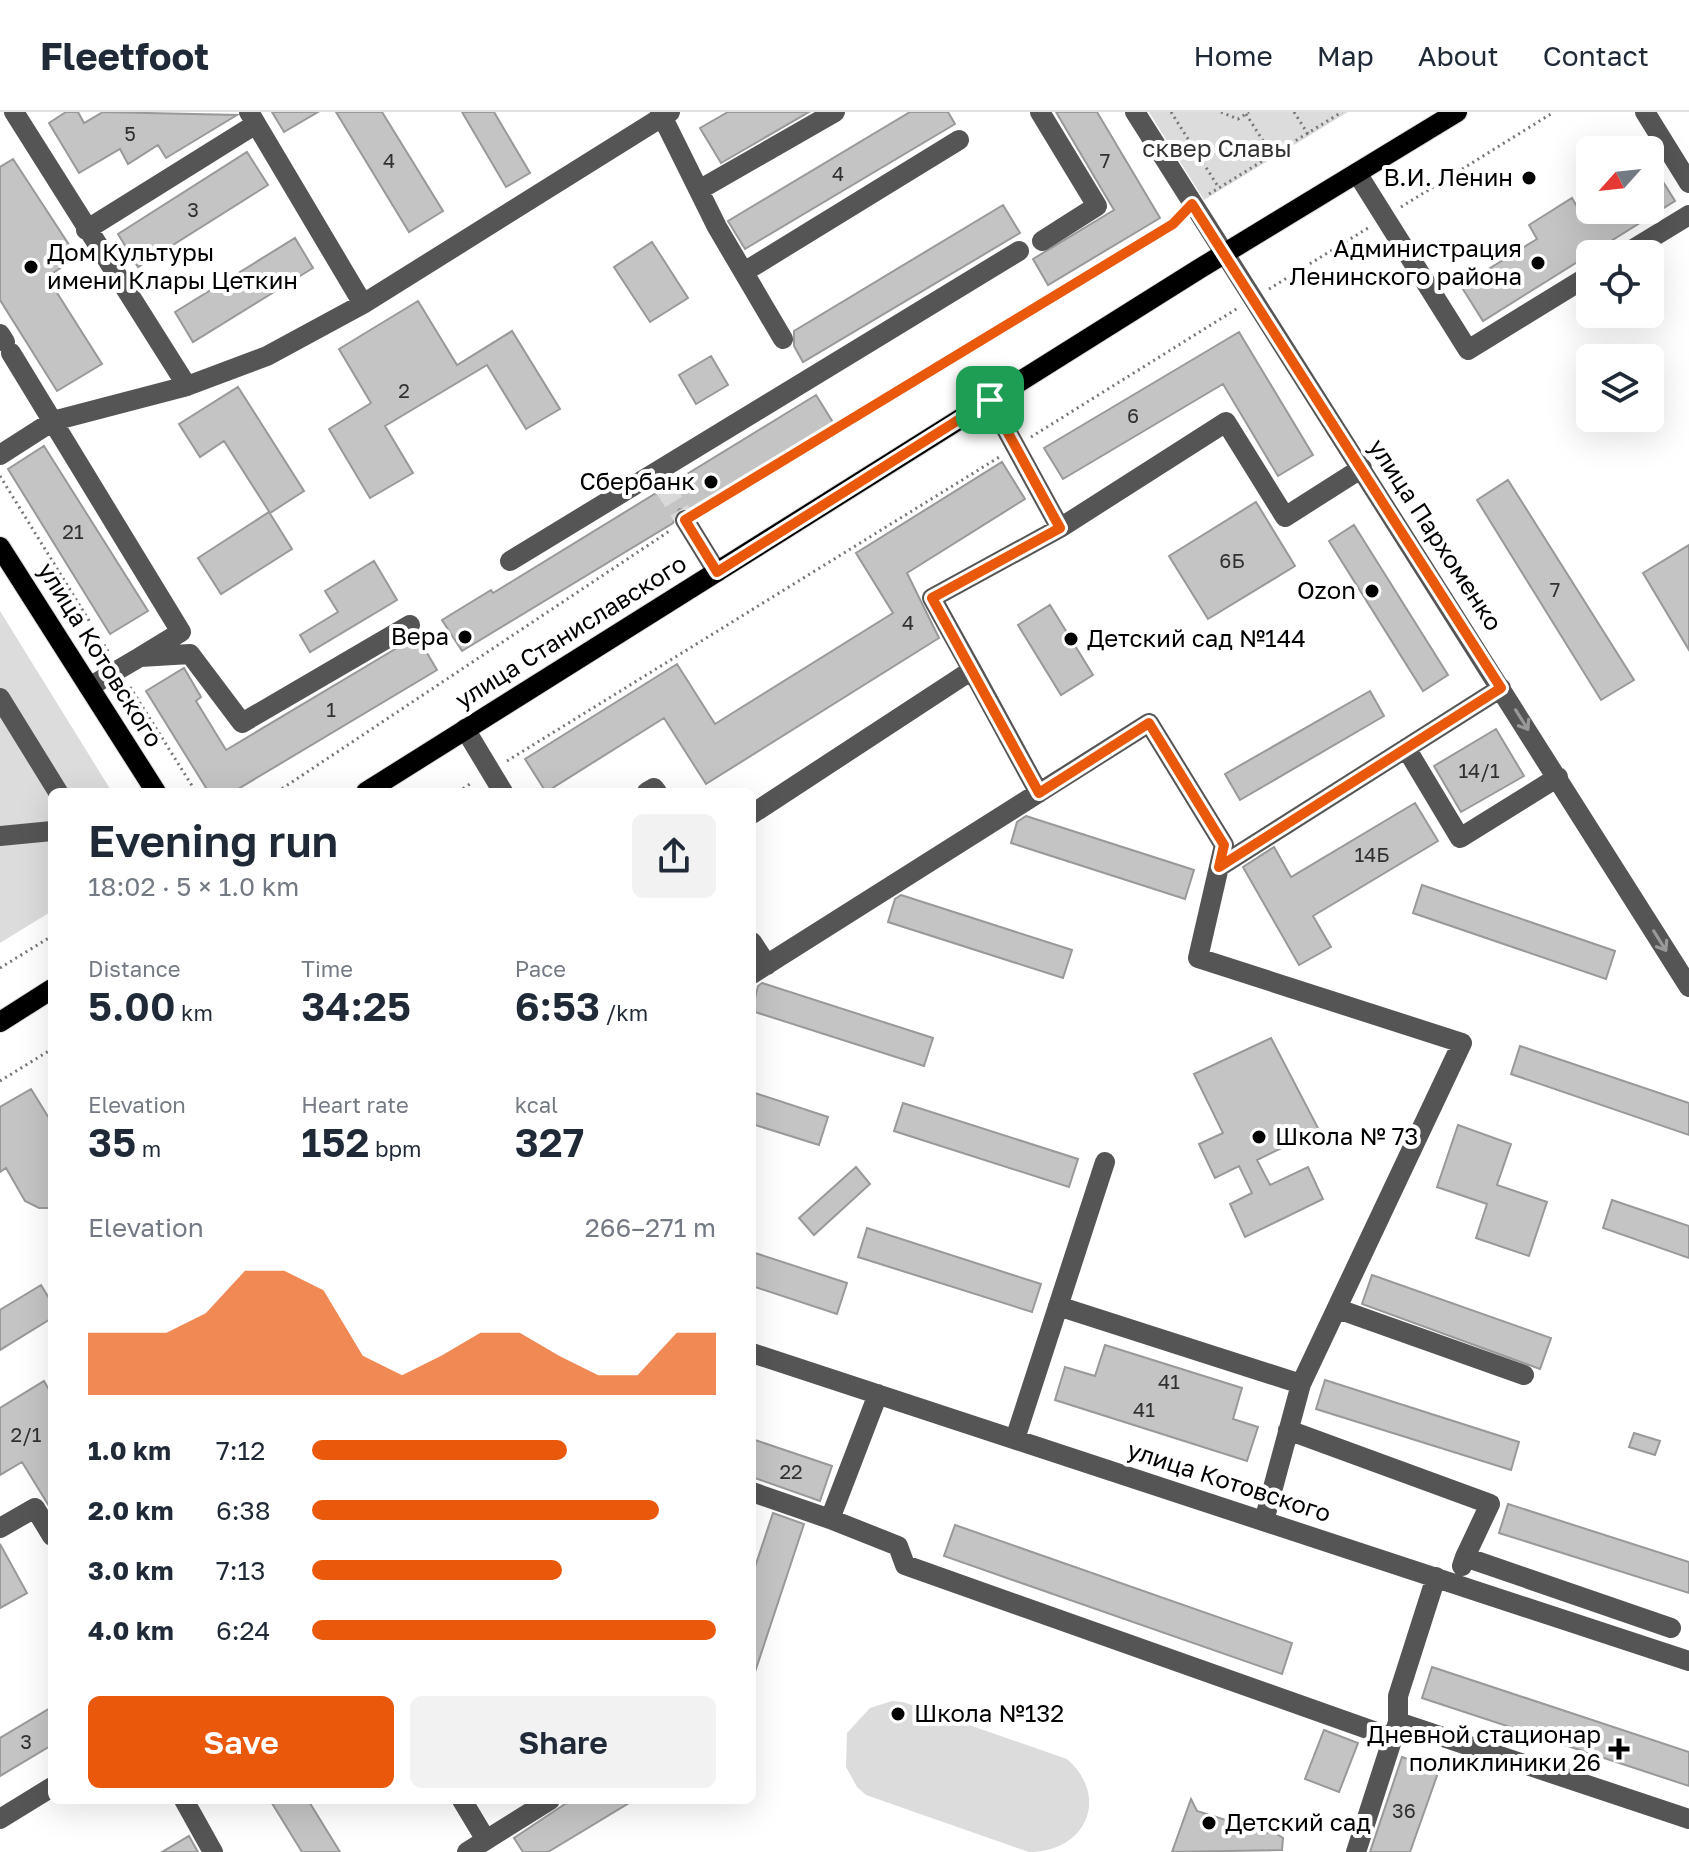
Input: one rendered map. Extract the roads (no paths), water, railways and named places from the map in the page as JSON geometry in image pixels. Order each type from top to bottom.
[{"type":"main road","name":"улица Станиславского","points":[[372,788],[1223,254],[1457,112]]},
{"type":"main road","name":"улица Котовского","points":[[0,547],[153,788]]},
{"type":"main road","points":[[0,1022],[48,992]]},
{"type":"street","points":[[699,190],[835,112]]},
{"type":"street","points":[[1040,112],[1097,206],[1042,241]]},
{"type":"street","name":"улица Пархоменко","points":[[1135,112],[1689,987]]},
{"type":"street","points":[[1645,112],[1689,183]]},
{"type":"street","points":[[0,455],[53,421],[187,386],[267,356],[363,304],[664,114],[699,190],[783,339]]},
{"type":"street","points":[[24,115],[86,230],[187,386]]},
{"type":"street","points":[[86,230],[252,118],[363,304]]},
{"type":"street","points":[[744,272],[959,140]]},
{"type":"street","points":[[1357,173],[1468,350],[1576,284]]},
{"type":"street","points":[[1648,240],[1689,215]]},
{"type":"street","points":[[510,561],[659,478],[1019,251]]},
{"type":"street","points":[[5,343],[181,632],[89,687]]},
{"type":"street","points":[[990,400],[1060,528]]},
{"type":"street","points":[[1039,793],[932,598],[1060,528],[1226,422],[1285,517],[1362,468]]},
{"type":"street","points":[[685,520],[717,572]]},
{"type":"street","points":[[140,657],[190,654],[242,723],[410,625]]},
{"type":"street","points":[[756,811],[972,670]]},
{"type":"street","points":[[1219,867],[1501,688]]},
{"type":"street","points":[[0,698],[56,788]]},
{"type":"street","points":[[759,970],[1149,723],[1224,845],[1198,958],[1462,1043],[1301,1384],[1264,1521]]},
{"type":"street","points":[[465,729],[501,788]]},
{"type":"street","points":[[1406,748],[1460,838],[1558,777]]},
{"type":"street","points":[[0,836],[48,831]]},
{"type":"street","points":[[1015,1439],[1105,1162]]},
{"type":"street","points":[[1058,1306],[1301,1384]]},
{"type":"street","points":[[1338,1309],[1524,1375]]},
{"type":"street","name":"улица Котовского","points":[[756,1354],[1689,1661]]},
{"type":"street","points":[[830,1519],[878,1394]]},
{"type":"street","points":[[1288,1430],[1490,1504],[1465,1557],[1446,1581],[1398,1696],[1396,1730],[1356,1852]]},
{"type":"street","points":[[756,1499],[830,1519],[898,1546],[905,1565],[1396,1730],[1689,1819]]},
{"type":"street","points":[[0,1528],[35,1508],[48,1529]]},
{"type":"street","points":[[1465,1557],[1671,1628]]},
{"type":"street","points":[[0,1819],[48,1789]]},
{"type":"street","points":[[186,1804],[213,1852]]},
{"type":"street","points":[[464,1804],[486,1840]]},
{"type":"street","points":[[467,1852],[544,1804]]},
{"type":"tunnel","points":[[663,485],[685,520]]},
{"type":"place","name":"В.И. Ленин","points":[[1529,178]]},
{"type":"place","name":"Администрация Ленинского района","points":[[1538,263]]},
{"type":"place","name":"Дом Культуры имени Клары Цеткин","points":[[31,267]]},
{"type":"place","name":"Сбербанк","points":[[711,482]]},
{"type":"place","name":"Ozon","points":[[1372,591]]},
{"type":"place","name":"Вера","points":[[465,637]]},
{"type":"place","name":"Детский сад №144","points":[[1071,639]]},
{"type":"place","name":"Школа № 73","points":[[1259,1137]]},
{"type":"place","name":"Школа №132","points":[[898,1714]]},
{"type":"place","name":"Дневной стационар поликлиники 26","points":[[1619,1749]]},
{"type":"place","name":"Детский сад","points":[[1209,1823]]},
{"type":"park label","name":"сквер Славы","points":[[1217,149]]}]
